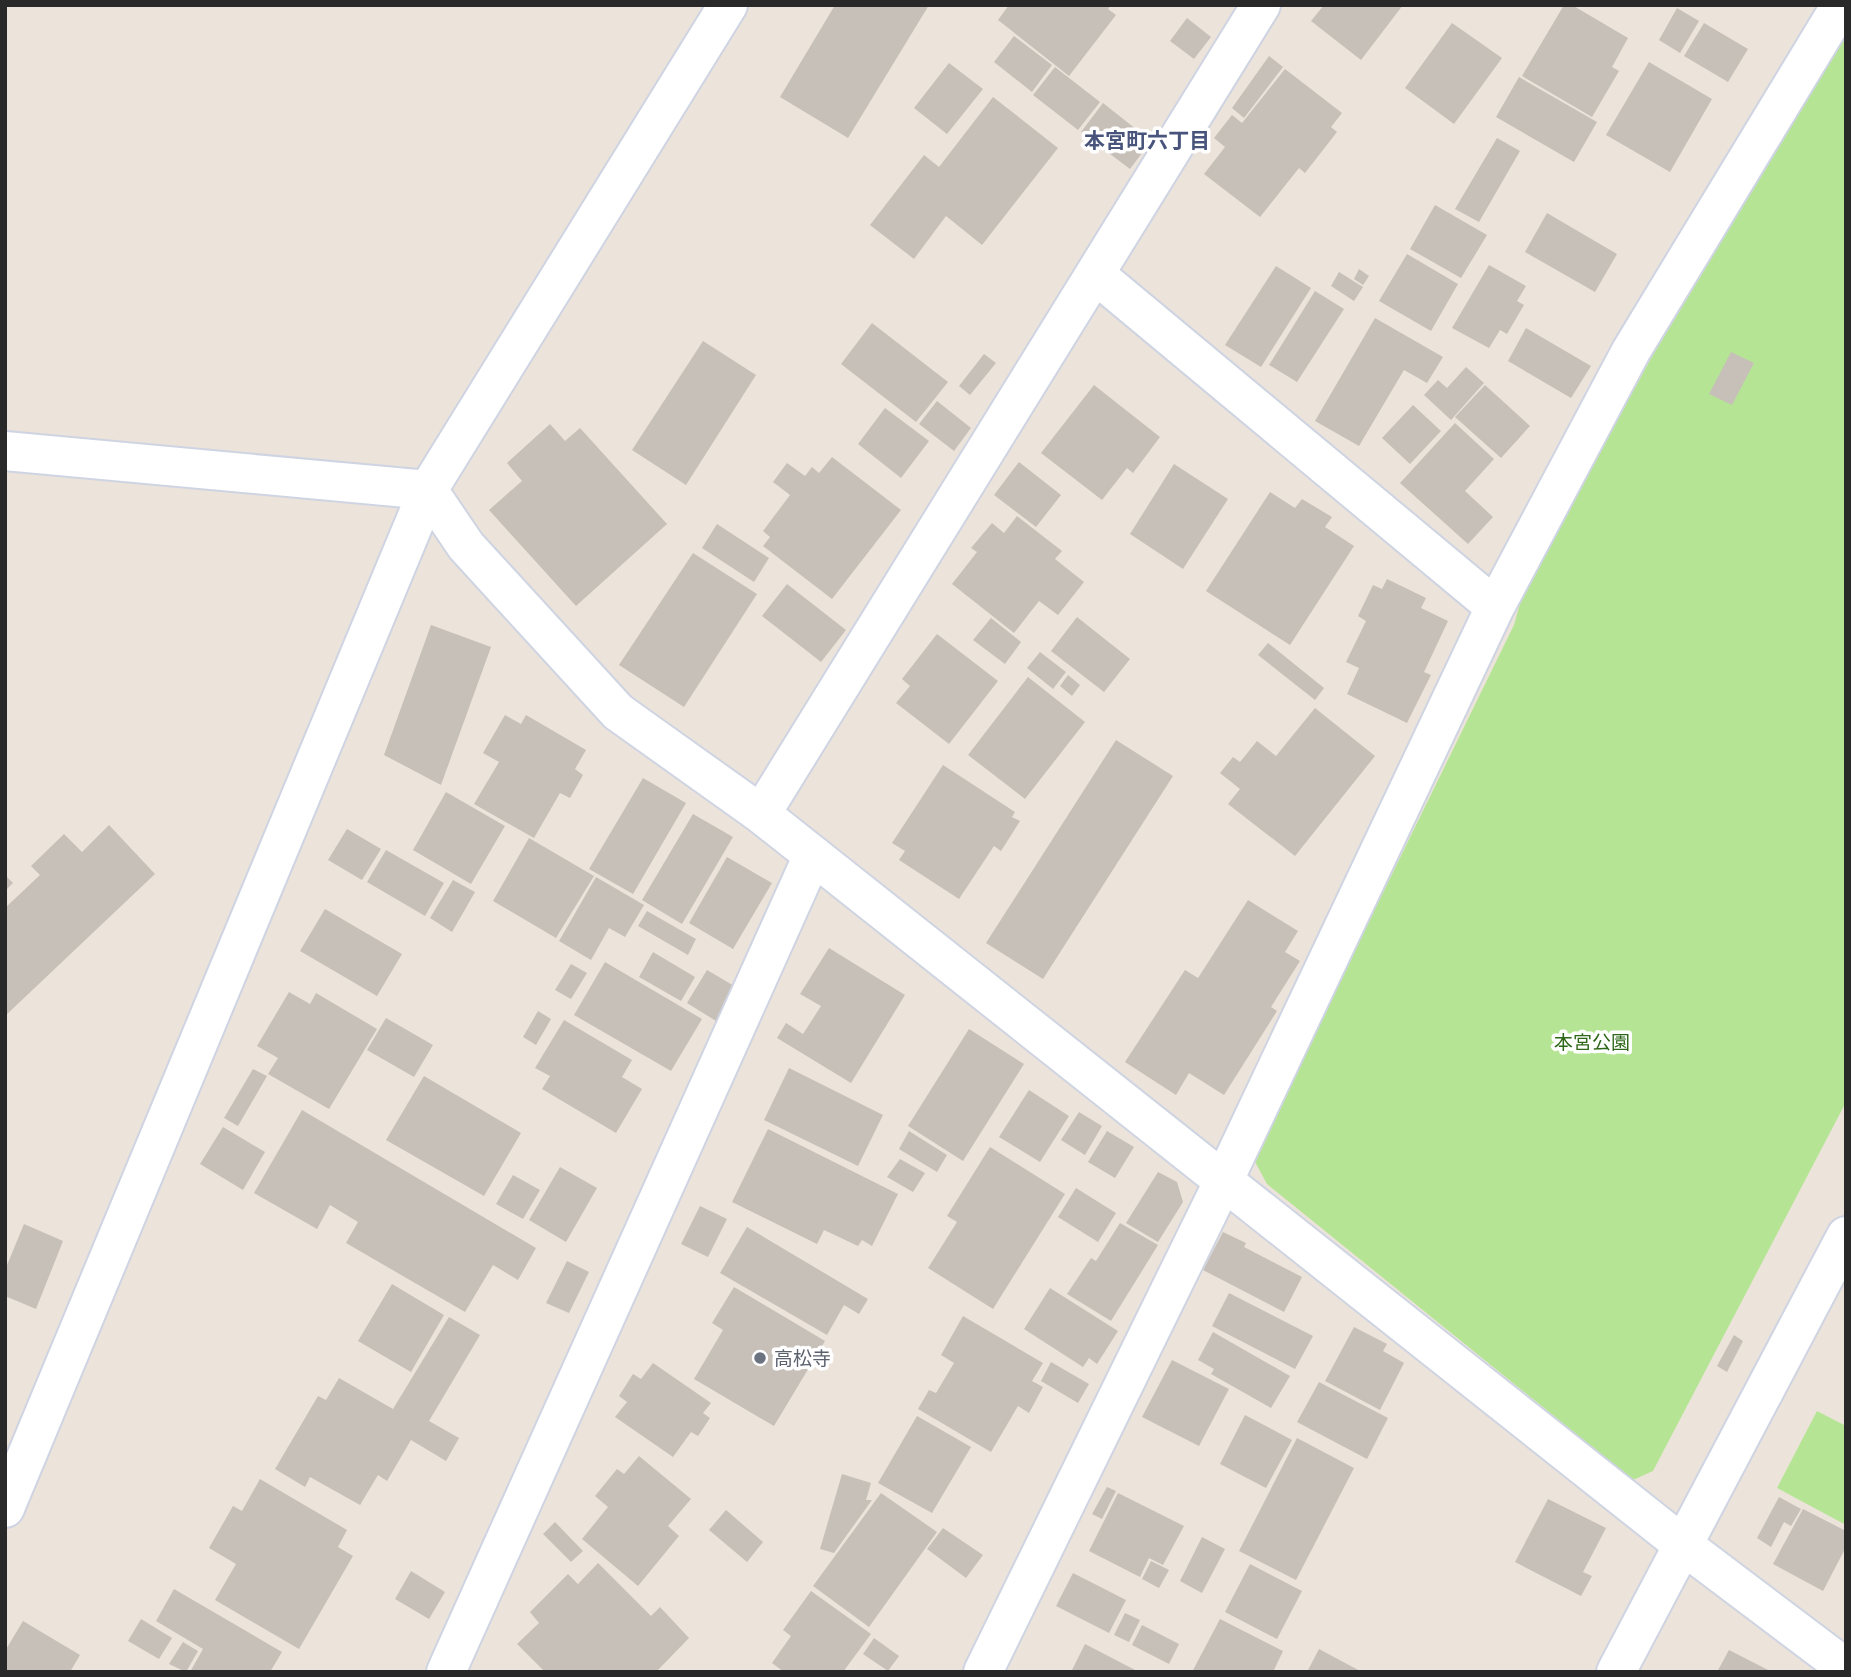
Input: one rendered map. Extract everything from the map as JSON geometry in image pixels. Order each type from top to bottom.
[{"type":"street","points":[[5,1508],[428,490],[728,5]]},
{"type":"street","points":[[761,814],[1261,5]]},
{"type":"street","points":[[983,1672],[1224,1180],[1495,607],[1631,351],[1841,5]]},
{"type":"street","points":[[1095,274],[1495,607]]},
{"type":"street","points":[[5,450],[428,490]]},
{"type":"street","points":[[428,490],[466,546],[618,712],[761,814],[1683,1545],[1846,1668]]},
{"type":"street","points":[[446,1672],[813,855]]},
{"type":"street","points":[[1616,1672],[1846,1236]]},
{"type":"green space","name":"本宮公園","points":[[1846,35],[1846,1102],[1653,1471],[1633,1480],[1267,1184],[1253,1158],[1514,625],[1524,589],[1654,353]]},
{"type":"green space","points":[[1817,1411],[1846,1426],[1846,1525],[1777,1488]]},
{"type":"building","points":[[835,5],[929,5],[848,138],[780,97]]},
{"type":"building","points":[[1009,5],[1111,5],[1108,9],[1116,15],[1069,76],[998,20]]},
{"type":"building","points":[[1324,5],[1403,5],[1361,60],[1311,21]]},
{"type":"building","points":[[1564,5],[1572,5],[1628,38],[1612,67],[1619,71],[1592,117],[1522,76]]},
{"type":"building","points":[[1677,8],[1699,21],[1680,53],[1659,40]]},
{"type":"building","points":[[1187,18],[1211,37],[1194,59],[1170,41]]},
{"type":"building","points":[[1452,23],[1502,58],[1454,124],[1405,88]]},
{"type":"building","points":[[1704,23],[1748,49],[1728,82],[1684,56]]},
{"type":"building","points":[[1014,36],[1052,65],[1032,92],[994,62]]},
{"type":"building","points":[[1269,56],[1283,67],[1244,118],[1232,108]]},
{"type":"building","points":[[1649,62],[1712,99],[1670,172],[1606,135]]},
{"type":"building","points":[[949,63],[983,89],[947,134],[914,108]]},
{"type":"building","points":[[1055,67],[1100,102],[1078,130],[1033,95]]},
{"type":"building","points":[[1285,69],[1342,113],[1331,127],[1337,132],[1305,173],[1299,168],[1260,217],[1204,174],[1225,147],[1214,138],[1232,115],[1242,123]]},
{"type":"building","points":[[1519,77],[1597,122],[1574,162],[1496,117]]},
{"type":"building","points":[[993,97],[1058,148],[982,245],[946,216],[914,259],[870,225],[924,155],[939,167]]},
{"type":"building","points":[[1103,103],[1151,141],[1130,169],[1081,132]]},
{"type":"building","points":[[1497,138],[1520,151],[1479,222],[1455,209]]},
{"type":"building","points":[[1435,205],[1487,235],[1461,278],[1410,249]]},
{"type":"building","points":[[1547,213],[1617,254],[1595,292],[1525,252]]},
{"type":"building","points":[[1407,254],[1458,284],[1431,331],[1379,301]]},
{"type":"building","points":[[1489,265],[1526,286],[1517,301],[1524,305],[1507,334],[1500,330],[1489,348],[1452,328]]},
{"type":"building","points":[[1276,266],[1311,288],[1261,367],[1225,345]]},
{"type":"building","points":[[1359,269],[1369,276],[1363,285],[1354,279]]},
{"type":"building","points":[[1339,272],[1363,287],[1354,301],[1331,286]]},
{"type":"building","points":[[1315,291],[1344,309],[1297,382],[1269,365]]},
{"type":"building","points":[[1375,318],[1443,357],[1427,383],[1404,370],[1359,446],[1315,421]]},
{"type":"building","points":[[872,323],[948,382],[916,422],[841,364]]},
{"type":"building","points":[[1526,328],[1591,366],[1571,398],[1508,361]]},
{"type":"building","points":[[703,341],[756,375],[686,485],[632,450]]},
{"type":"building","points":[[1731,352],[1754,363],[1732,405],[1709,394]]},
{"type":"building","points":[[984,354],[996,363],[970,395],[959,386]]},
{"type":"building","points":[[1466,367],[1484,383],[1451,420],[1424,395],[1438,380],[1447,388]]},
{"type":"building","points":[[1094,385],[1160,437],[1133,473],[1127,468],[1102,500],[1041,453]]},
{"type":"building","points":[[1485,385],[1530,426],[1501,458],[1455,417]]},
{"type":"building","points":[[937,401],[971,428],[954,451],[919,424]]},
{"type":"building","points":[[1413,405],[1441,431],[1410,464],[1382,438]]},
{"type":"building","points":[[885,408],[929,441],[901,478],[858,444]]},
{"type":"building","points":[[1455,423],[1494,459],[1465,491],[1493,517],[1468,544],[1400,483]]},
{"type":"building","points":[[550,424],[565,441],[580,428],[667,524],[576,606],[489,510],[522,481],[507,463]]},
{"type":"building","points":[[832,457],[901,510],[832,599],[763,546],[770,537],[763,531],[790,495],[773,482],[787,463],[805,476],[812,467],[819,473]]},
{"type":"building","points":[[1019,462],[1061,495],[1036,527],[994,495]]},
{"type":"building","points":[[1174,464],[1228,499],[1183,569],[1130,534]]},
{"type":"building","points":[[1270,492],[1295,508],[1302,499],[1332,517],[1325,527],[1354,546],[1290,645],[1206,591]]},
{"type":"building","points":[[1017,516],[1062,551],[1055,559],[1084,582],[1058,615],[1039,601],[1014,633],[952,584],[977,552],[971,548],[992,523],[1004,533]]},
{"type":"building","points":[[717,524],[769,558],[754,582],[702,548]]},
{"type":"building","points":[[693,553],[757,594],[684,707],[619,665]]},
{"type":"building","points":[[1387,579],[1426,598],[1421,608],[1448,621],[1424,672],[1431,675],[1407,723],[1347,694],[1359,668],[1346,662],[1366,621],[1358,616],[1373,585],[1382,589]]},
{"type":"building","points":[[787,584],[846,630],[821,662],[762,616]]},
{"type":"building","points":[[1077,617],[1130,659],[1104,692],[1051,651]]},
{"type":"building","points":[[991,618],[1021,642],[1005,664],[973,640]]},
{"type":"building","points":[[431,625],[491,647],[441,785],[384,755]]},
{"type":"building","points":[[937,634],[998,681],[949,744],[896,703],[910,686],[902,679]]},
{"type":"building","points":[[1268,643],[1324,688],[1315,700],[1258,655]]},
{"type":"building","points":[[1040,652],[1066,672],[1053,689],[1027,668]]},
{"type":"building","points":[[1068,675],[1080,685],[1072,696],[1060,686]]},
{"type":"building","points":[[1028,677],[1085,722],[1025,799],[968,755]]},
{"type":"building","points":[[1315,708],[1375,756],[1295,856],[1228,804],[1240,789],[1220,773],[1233,757],[1240,762],[1257,741],[1276,756]]},
{"type":"building","points":[[505,715],[521,724],[526,715],[586,750],[575,769],[583,775],[570,798],[560,793],[534,838],[474,804],[499,762],[483,753]]},
{"type":"building","points":[[1116,740],[1173,776],[1043,979],[986,943]]},
{"type":"building","points":[[943,765],[1015,812],[1012,817],[1020,821],[1001,851],[994,846],[959,899],[899,860],[905,851],[892,843]]},
{"type":"building","points":[[643,778],[686,803],[633,894],[589,869]]},
{"type":"building","points":[[446,792],[505,826],[471,884],[413,850]]},
{"type":"building","points":[[693,814],[733,837],[682,924],[642,900]]},
{"type":"building","points":[[109,825],[155,874],[5,1016],[5,908],[40,875],[31,866],[64,834],[82,852]]},
{"type":"building","points":[[347,829],[381,849],[362,880],[328,860]]},
{"type":"building","points":[[529,838],[594,876],[556,938],[493,901]]},
{"type":"building","points":[[386,850],[444,883],[425,916],[367,882]]},
{"type":"building","points":[[727,857],[772,883],[733,949],[689,923]]},
{"type":"building","points":[[5,875],[13,883],[5,891]]},
{"type":"building","points":[[596,877],[644,905],[625,937],[609,928],[591,960],[559,941]]},
{"type":"building","points":[[453,880],[475,892],[452,932],[430,918]]},
{"type":"building","points":[[1248,900],[1298,931],[1285,952],[1300,961],[1271,1007],[1277,1011],[1224,1095],[1189,1073],[1176,1095],[1125,1062],[1185,970],[1198,978]]},
{"type":"building","points":[[325,909],[402,954],[377,996],[300,951]]},
{"type":"building","points":[[647,911],[696,939],[688,955],[638,926]]},
{"type":"building","points":[[829,948],[905,995],[851,1083],[777,1038],[786,1023],[803,1034],[821,1006],[800,994]]},
{"type":"building","points":[[653,952],[695,977],[681,1001],[639,977]]},
{"type":"building","points":[[605,962],[702,1019],[671,1071],[574,1015]]},
{"type":"building","points":[[571,964],[587,973],[571,999],[555,990]]},
{"type":"building","points":[[707,970],[736,987],[716,1021],[687,1003]]},
{"type":"building","points":[[289,992],[310,1004],[316,993],[377,1029],[329,1109],[268,1074],[278,1058],[257,1046]]},
{"type":"building","points":[[538,1011],[551,1019],[536,1045],[523,1037]]},
{"type":"building","points":[[386,1018],[433,1045],[414,1077],[367,1050]]},
{"type":"building","points":[[564,1020],[632,1060],[622,1077],[642,1089],[616,1133],[542,1089],[550,1076],[535,1068]]},
{"type":"building","points":[[969,1029],[1024,1064],[963,1161],[908,1126]]},
{"type":"building","points":[[789,1068],[883,1115],[858,1166],[764,1120]]},
{"type":"building","points":[[253,1069],[267,1076],[238,1126],[224,1118]]},
{"type":"building","points":[[424,1076],[521,1133],[484,1196],[386,1140]]},
{"type":"building","points":[[1029,1090],[1069,1116],[1040,1162],[999,1137]]},
{"type":"building","points":[[302,1110],[536,1248],[518,1280],[493,1265],[465,1312],[346,1243],[358,1222],[330,1205],[317,1229],[254,1193]]},
{"type":"building","points":[[1079,1112],[1102,1126],[1085,1155],[1061,1140]]},
{"type":"building","points":[[223,1127],[265,1152],[243,1190],[200,1164]]},
{"type":"building","points":[[768,1129],[898,1194],[872,1246],[862,1240],[858,1246],[824,1230],[817,1244],[732,1202]]},
{"type":"building","points":[[909,1131],[947,1155],[937,1172],[899,1149]]},
{"type":"building","points":[[1107,1131],[1134,1147],[1115,1178],[1088,1162]]},
{"type":"building","points":[[990,1147],[1065,1194],[993,1309],[928,1268],[957,1222],[947,1216]]},
{"type":"building","points":[[900,1159],[925,1173],[913,1192],[887,1177]]},
{"type":"building","points":[[560,1167],[597,1188],[566,1242],[529,1220]]},
{"type":"building","points":[[1158,1172],[1177,1182],[1183,1202],[1158,1242],[1126,1223]]},
{"type":"building","points":[[513,1175],[540,1190],[523,1219],[496,1204]]},
{"type":"building","points":[[1076,1188],[1116,1213],[1098,1242],[1058,1217]]},
{"type":"building","points":[[700,1206],[727,1219],[708,1257],[681,1244]]},
{"type":"building","points":[[1120,1223],[1158,1245],[1111,1321],[1067,1294],[1091,1258],[1096,1261]]},
{"type":"building","points":[[24,1224],[63,1241],[36,1309],[5,1296],[5,1270]]},
{"type":"building","points":[[747,1227],[868,1299],[859,1314],[844,1305],[827,1335],[720,1273]]},
{"type":"building","points":[[1223,1232],[1246,1243],[1244,1247],[1302,1277],[1284,1312],[1203,1270]]},
{"type":"building","points":[[567,1261],[589,1272],[569,1313],[546,1303]]},
{"type":"building","points":[[392,1284],[444,1315],[411,1372],[358,1341]]},
{"type":"building","points":[[734,1287],[825,1341],[774,1426],[694,1379],[723,1330],[712,1323]]},
{"type":"building","points":[[1050,1288],[1118,1331],[1097,1364],[1089,1358],[1083,1367],[1024,1329]]},
{"type":"building","points":[[1229,1293],[1313,1336],[1295,1369],[1212,1326]]},
{"type":"building","points":[[963,1316],[1043,1363],[1032,1381],[1043,1387],[1029,1413],[1018,1406],[991,1452],[918,1409],[929,1390],[936,1393],[954,1363],[941,1355]]},
{"type":"building","points":[[449,1317],[480,1335],[429,1421],[459,1438],[446,1461],[411,1440],[387,1481],[378,1475],[360,1505],[310,1477],[305,1487],[275,1469],[318,1396],[326,1400],[339,1378],[393,1409]]},
{"type":"building","points":[[1354,1327],[1387,1344],[1383,1351],[1404,1363],[1380,1410],[1325,1381]]},
{"type":"building","points":[[1213,1332],[1290,1376],[1271,1408],[1211,1374],[1214,1369],[1198,1360]]},
{"type":"building","points":[[1734,1335],[1743,1341],[1727,1372],[1717,1366]]},
{"type":"building","points":[[1172,1360],[1229,1389],[1199,1446],[1142,1417]]},
{"type":"building","points":[[1051,1362],[1089,1384],[1078,1403],[1041,1381]]},
{"type":"building","points":[[653,1363],[711,1403],[703,1413],[710,1418],[698,1436],[691,1432],[673,1457],[615,1417],[627,1402],[619,1396],[633,1374],[641,1379]]},
{"type":"building","points":[[1319,1382],[1388,1418],[1367,1459],[1297,1422]]},
{"type":"building","points":[[1245,1415],[1292,1440],[1266,1488],[1220,1464]]},
{"type":"building","points":[[917,1416],[971,1447],[932,1513],[878,1483]]},
{"type":"building","points":[[1297,1438],[1354,1468],[1296,1580],[1239,1551]]},
{"type":"building","points":[[639,1456],[691,1499],[668,1526],[679,1536],[638,1586],[582,1539],[608,1507],[595,1496],[617,1469],[624,1474]]},
{"type":"building","points":[[842,1474],[871,1483],[866,1500],[872,1500],[834,1553],[820,1549]]},
{"type":"building","points":[[260,1479],[347,1530],[338,1547],[353,1556],[299,1649],[215,1600],[236,1564],[209,1548],[233,1506],[242,1511]]},
{"type":"building","points":[[1107,1487],[1116,1491],[1102,1519],[1092,1514]]},
{"type":"building","points":[[881,1493],[937,1532],[869,1627],[813,1586]]},
{"type":"building","points":[[1118,1493],[1184,1526],[1163,1565],[1149,1558],[1140,1577],[1089,1551]]},
{"type":"building","points":[[1779,1497],[1801,1509],[1791,1526],[1784,1522],[1771,1547],[1757,1538]]},
{"type":"building","points":[[1548,1499],[1606,1528],[1583,1572],[1592,1576],[1581,1596],[1515,1562]]},
{"type":"building","points":[[1803,1509],[1846,1531],[1846,1547],[1823,1591],[1773,1564]]},
{"type":"building","points":[[726,1510],[763,1542],[747,1562],[709,1530]]},
{"type":"building","points":[[555,1522],[583,1551],[571,1562],[543,1534]]},
{"type":"building","points":[[943,1528],[983,1555],[966,1578],[927,1549]]},
{"type":"building","points":[[1202,1537],[1225,1549],[1202,1593],[1180,1581]]},
{"type":"building","points":[[1151,1561],[1169,1570],[1159,1588],[1142,1579]]},
{"type":"building","points":[[598,1563],[651,1616],[660,1607],[689,1638],[656,1672],[545,1672],[517,1644],[539,1623],[530,1612],[568,1574],[578,1584]]},
{"type":"building","points":[[1250,1564],[1302,1591],[1277,1639],[1225,1612]]},
{"type":"building","points":[[411,1571],[445,1592],[429,1619],[395,1599]]},
{"type":"building","points":[[1073,1573],[1126,1600],[1109,1633],[1056,1606]]},
{"type":"building","points":[[174,1589],[282,1652],[270,1672],[190,1672],[203,1649],[156,1621]]},
{"type":"building","points":[[811,1591],[871,1634],[843,1672],[784,1672],[772,1663],[791,1636],[783,1630]]},
{"type":"building","points":[[1125,1613],[1140,1620],[1129,1642],[1114,1635]]},
{"type":"building","points":[[141,1619],[172,1638],[159,1659],[128,1641]]},
{"type":"building","points":[[1220,1619],[1283,1651],[1273,1672],[1192,1672]]},
{"type":"building","points":[[23,1621],[80,1655],[70,1672],[5,1672],[5,1651]]},
{"type":"building","points":[[1142,1625],[1179,1644],[1169,1664],[1132,1645]]},
{"type":"building","points":[[874,1638],[899,1656],[888,1671],[863,1654]]},
{"type":"building","points":[[183,1642],[198,1651],[186,1672],[169,1664]]},
{"type":"building","points":[[1085,1644],[1139,1672],[1071,1672]]},
{"type":"building","points":[[1319,1649],[1362,1672],[1307,1672]]},
{"type":"building","points":[[1729,1650],[1772,1672],[1717,1672]]},
{"type":"place","name":"高松寺","points":[[760,1358]]},
{"type":"district","name":"本宮町六丁目","points":[[1147,141]]}]
